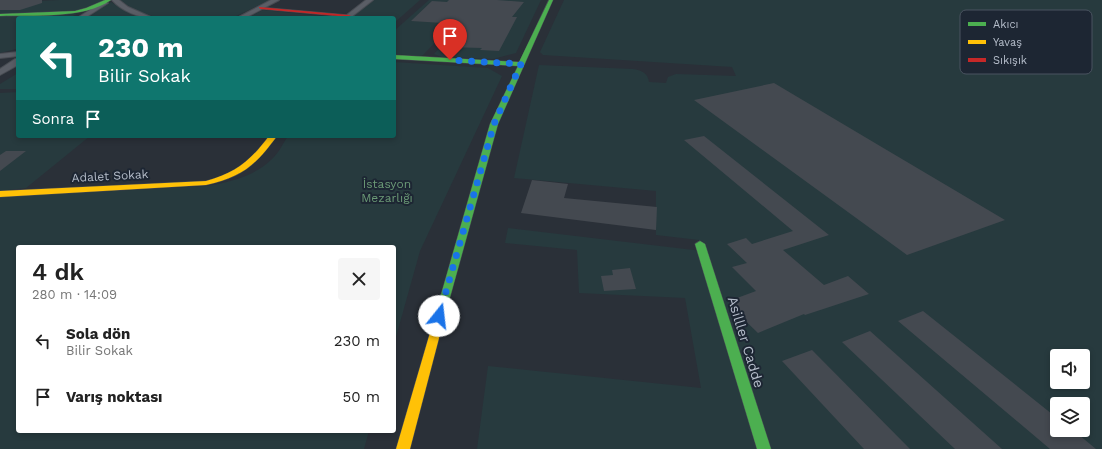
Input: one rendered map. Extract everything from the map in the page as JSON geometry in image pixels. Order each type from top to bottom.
[{"type":"street","points":[[0,15],[78,15],[110,0]]},
{"type":"street","points":[[114,0],[126,8],[145,16]]},
{"type":"street","points":[[244,16],[276,0]]},
{"type":"street","points":[[349,16],[370,0]]},
{"type":"street","points":[[403,449],[494,124],[551,0]]},
{"type":"street","points":[[260,8],[338,16]]},
{"type":"street","points":[[0,56],[16,54]]},
{"type":"street","points":[[396,57],[521,64]]},
{"type":"street","points":[[0,73],[16,62]]},
{"type":"street","name":"Adalet Sokak","points":[[0,194],[222,181],[236,176],[245,170],[258,157],[272,138]]},
{"type":"street","name":"Asilller Cadde","points":[[700,244],[764,449]]},
{"type":"green space","points":[[59,0],[104,0],[82,10],[0,14],[0,3]]},
{"type":"green space","points":[[119,0],[270,0],[236,16],[152,16],[133,9]]},
{"type":"green space","points":[[374,0],[420,0],[396,21],[396,16],[353,16]]},
{"type":"green space","points":[[429,0],[476,0],[423,55],[396,54],[396,29]]},
{"type":"green space","points":[[485,0],[541,0],[516,53],[493,59],[442,57],[434,54]]},
{"type":"green space","points":[[564,0],[1102,0],[1102,449],[477,449],[488,366],[701,388],[685,298],[579,293],[577,250],[505,243],[508,228],[702,251],[699,240],[656,235],[656,191],[514,178],[539,65],[633,69],[644,72],[649,82],[666,83],[668,77],[676,74],[736,76],[732,67],[543,55],[540,52]]},
{"type":"green space","points":[[111,2],[124,10],[139,16],[89,16]]},
{"type":"green space","points":[[263,10],[321,16],[250,16]]},
{"type":"green space","points":[[77,14],[73,16],[16,16],[16,49],[0,53],[0,16]]},
{"type":"green space","name":"İstasyon Mezarlığı","points":[[396,62],[488,68],[502,76],[420,251],[396,337],[396,245],[16,245],[16,433],[368,433],[364,449],[0,449],[0,197],[207,186],[233,180],[250,174],[265,165],[279,151],[287,138],[396,138]]},
{"type":"green space","points":[[16,74],[16,89],[0,89],[0,84]]},
{"type":"green space","points":[[16,92],[16,138],[88,138],[26,188],[0,191],[0,93]]},
{"type":"building","points":[[0,0],[42,0],[42,3],[20,10],[0,10]]},
{"type":"building","points":[[449,0],[497,0],[524,2],[512,17],[517,17],[499,51],[480,50],[482,48],[447,47],[459,24],[411,21],[432,1],[447,2]]},
{"type":"building","points":[[774,83],[1005,220],[907,255],[694,100]]},
{"type":"building","points":[[704,136],[829,235],[783,250],[824,285],[848,276],[869,294],[805,315],[804,314],[758,333],[731,307],[729,301],[756,291],[732,267],[747,263],[727,244],[746,238],[752,244],[793,231],[684,140]]},
{"type":"building","points":[[6,151],[26,151],[0,171],[0,155]]},
{"type":"building","points":[[532,180],[568,184],[564,198],[657,207],[656,230],[521,213]]},
{"type":"building","points":[[630,268],[636,289],[604,291],[601,276],[613,275],[612,270]]},
{"type":"building","points":[[923,311],[1050,412],[1050,437],[1081,437],[1096,449],[1050,449],[898,321]]},
{"type":"building","points":[[870,331],[1002,449],[955,449],[842,342]]},
{"type":"building","points":[[812,350],[910,449],[864,449],[782,361]]},
{"type":"traffic: fast","points":[[0,15],[75,12],[88,9],[109,0]]},
{"type":"traffic: fast","points":[[439,319],[494,124],[551,0]]},
{"type":"traffic: fast","points":[[396,57],[521,64]]},
{"type":"traffic: fast","points":[[700,244],[764,449]]},
{"type":"traffic: slow","points":[[0,194],[206,183],[228,177],[245,167],[259,154],[271,138]]},
{"type":"traffic: slow","points":[[403,449],[439,319]]},
{"type":"traffic: jam","points":[[261,8],[349,16]]},
{"type":"route","points":[[439,316],[494,124],[521,64],[450,60]]}]
